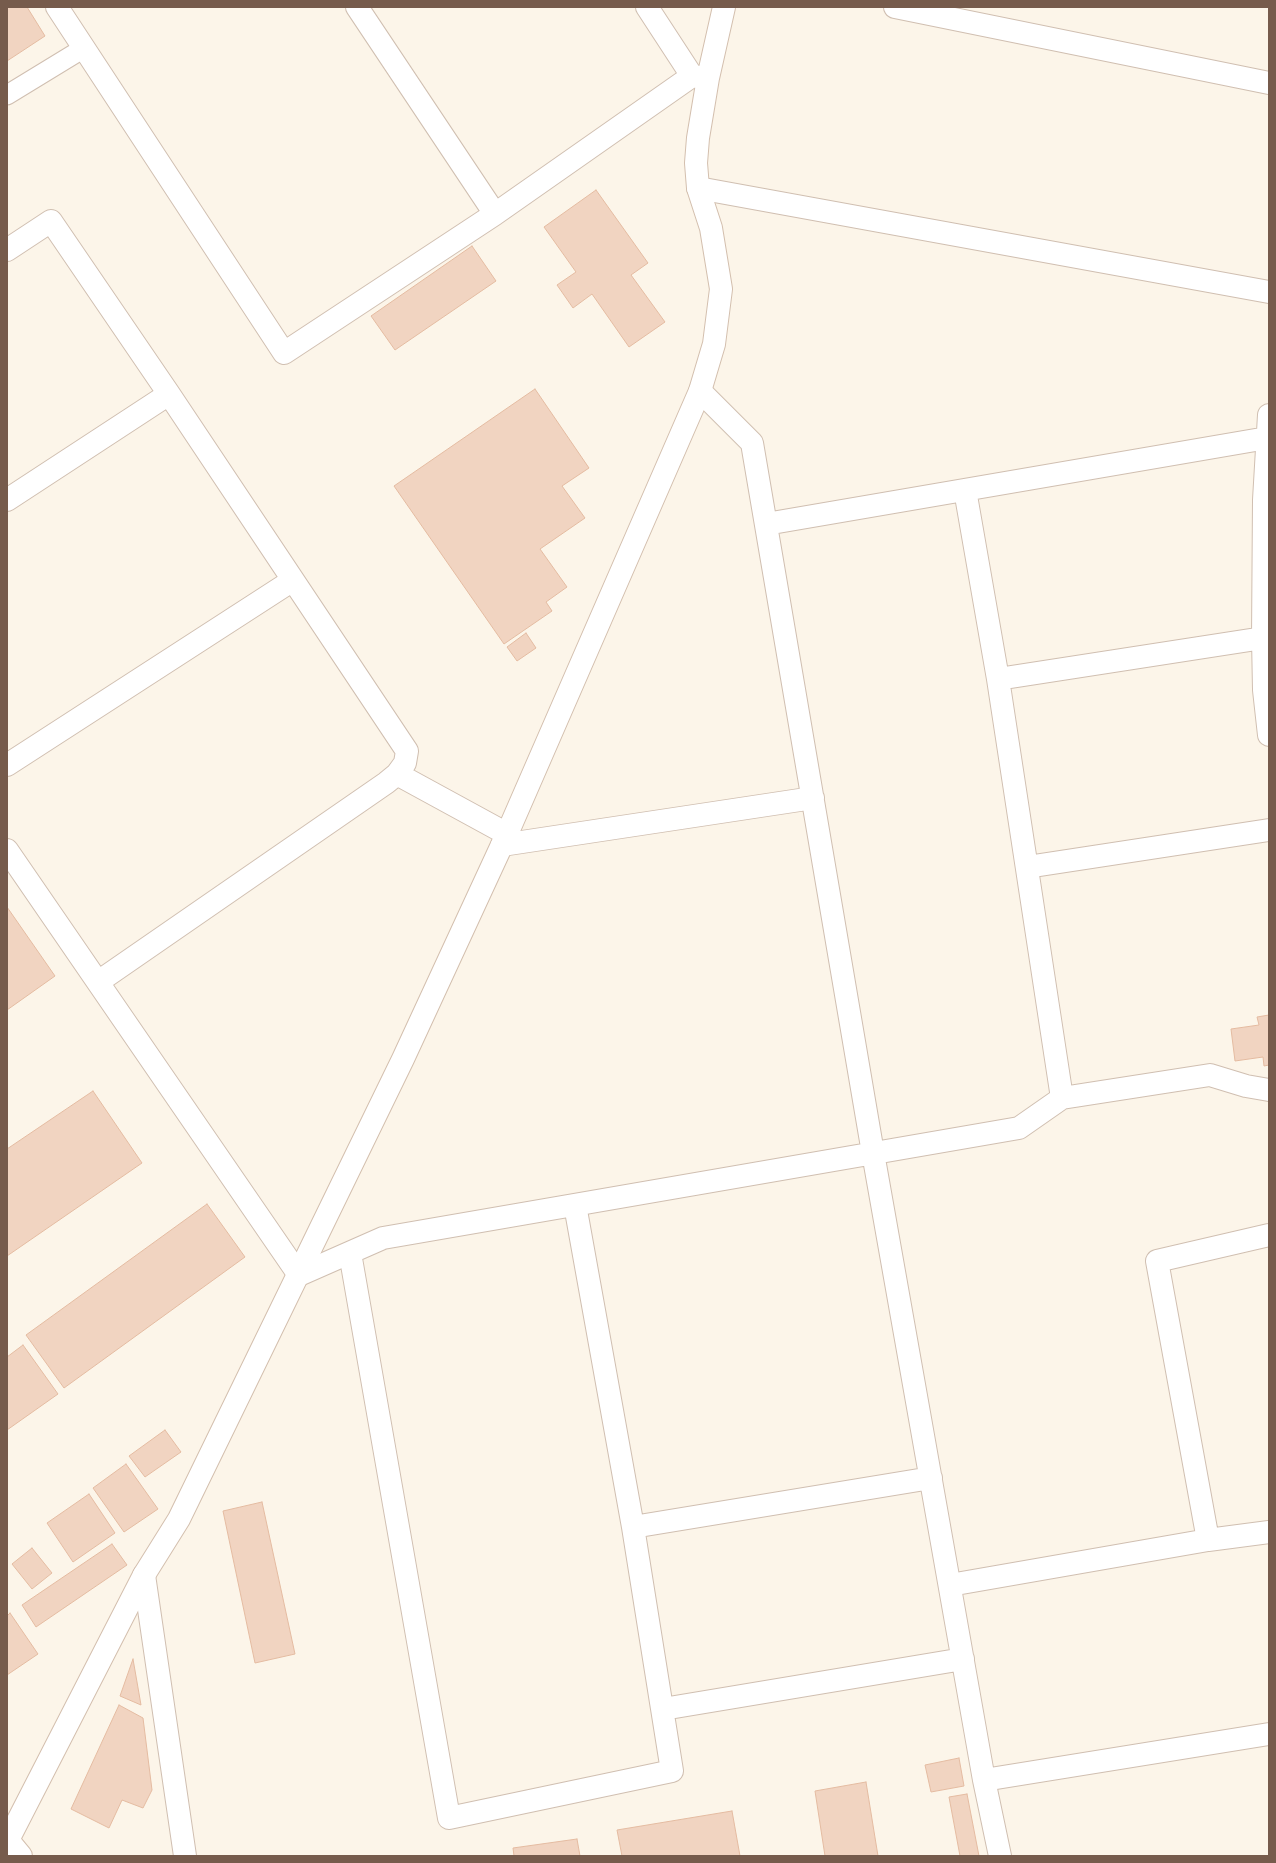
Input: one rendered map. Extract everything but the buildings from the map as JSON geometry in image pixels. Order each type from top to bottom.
[{"type":"street","points":[[57,7],[284,353],[700,77]]},
{"type":"street","points":[[357,7],[495,214]]},
{"type":"street","points":[[647,7],[700,77]]},
{"type":"street","points":[[11,1844],[144,1576],[179,1519],[403,1059],[504,840],[700,391],[714,344],[721,289],[711,228],[698,188],[696,163],[700,77],[724,7]]},
{"type":"street","points":[[895,7],[1269,83]]},
{"type":"street","points":[[698,188],[1269,292]]},
{"type":"street","points":[[7,250],[51,221],[169,394],[407,751],[404,762],[397,774],[98,982]]},
{"type":"street","points":[[700,391],[752,443],[873,1153],[984,1780],[1000,1856]]},
{"type":"street","points":[[7,500],[169,394]]},
{"type":"street","points":[[1269,415],[1267,438],[1267,501],[1263,638],[1269,735]]},
{"type":"street","points":[[766,524],[1267,438]]},
{"type":"street","points":[[965,490],[998,679],[1062,1098]]},
{"type":"street","points":[[7,765],[293,580]]},
{"type":"street","points":[[998,679],[1263,638]]},
{"type":"street","points":[[397,774],[504,840],[813,798]]},
{"type":"street","points":[[1027,867],[1269,830]]},
{"type":"street","points":[[7,850],[299,1275]]},
{"type":"street","points":[[299,1275],[383,1238],[1019,1128],[1062,1098],[1210,1075],[1246,1086],[1269,1090]]},
{"type":"street","points":[[350,1252],[449,1818],[672,1771],[633,1527],[575,1205]]},
{"type":"street","points":[[1208,1540],[1157,1261],[1269,1235]]},
{"type":"street","points":[[633,1527],[931,1478]]},
{"type":"street","points":[[950,1585],[1208,1540],[1269,1532]]},
{"type":"street","points":[[144,1576],[184,1856]]},
{"type":"street","points":[[663,1709],[963,1659]]},
{"type":"street","points":[[984,1780],[1269,1734]]},
{"type":"lane","points":[[7,94],[84,48]]}]
